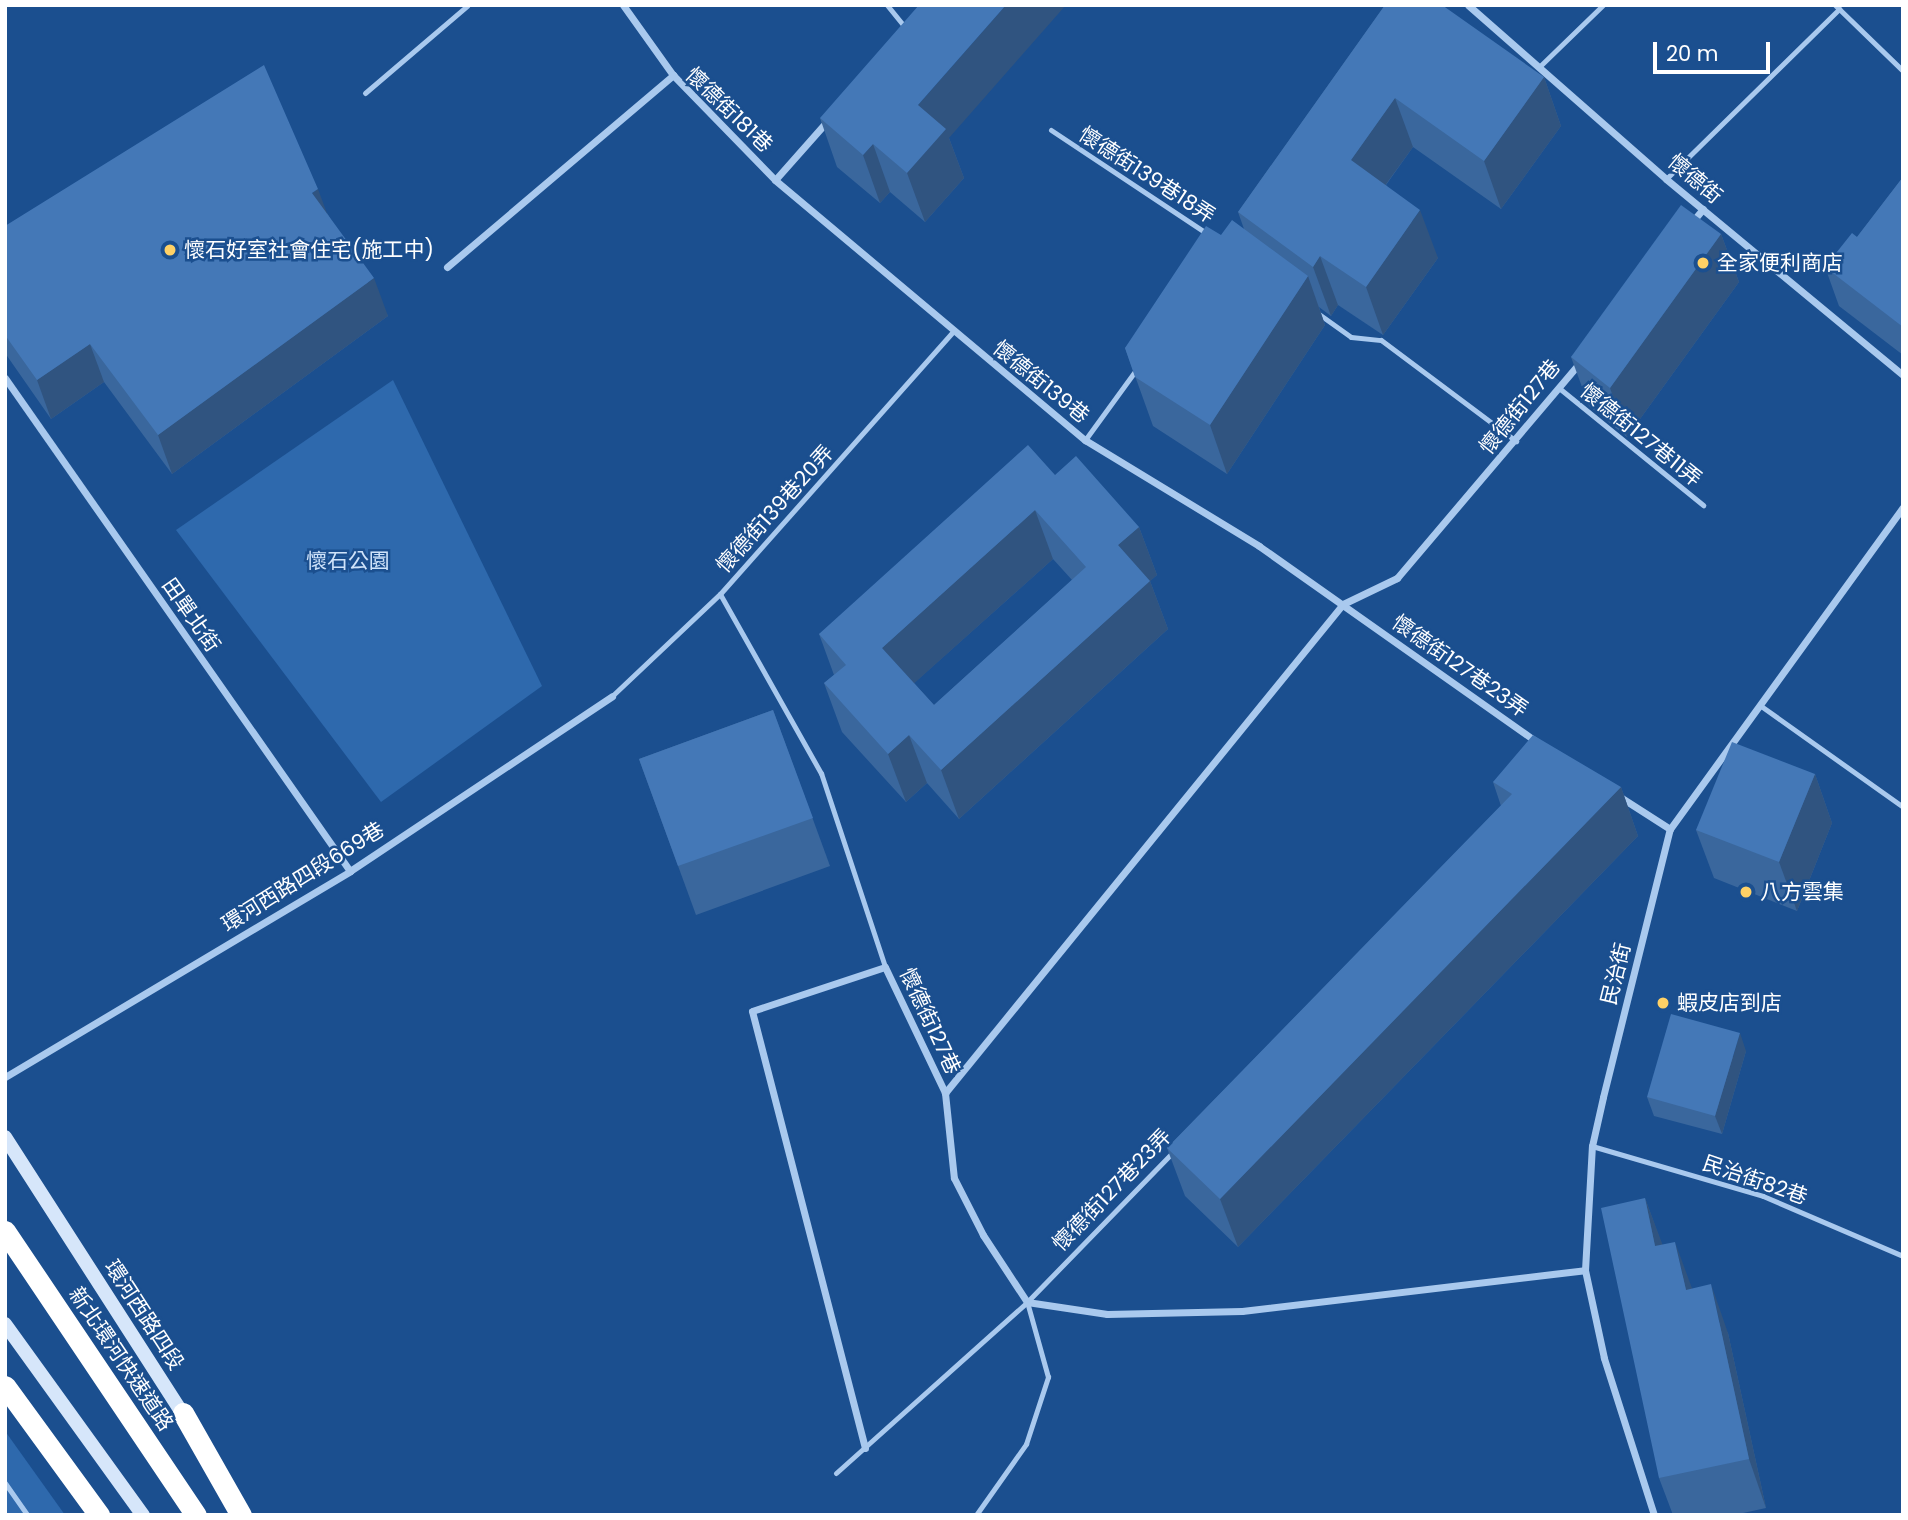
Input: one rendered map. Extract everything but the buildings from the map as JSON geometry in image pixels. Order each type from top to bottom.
[{"type":"highway","name":"新北環河快速道路","points":[[5,1231],[196,1515]]},
{"type":"highway","points":[[5,1386],[99,1515]]},
{"type":"highway","points":[[183,1413],[242,1515]]},
{"type":"main road","name":"環河西路四段","points":[[5,1137],[249,1515]]},
{"type":"main road","points":[[5,1324],[143,1515]]},
{"type":"street","points":[[623,5],[673,75]]},
{"type":"street","name":"懷德街","points":[[1468,5],[1667,179],[1903,375]]},
{"type":"street","points":[[898,40],[914,22]]},
{"type":"street","name":"懷德街181巷","points":[[447,267],[673,75],[775,180],[836,110]]},
{"type":"street","name":"懷德街139巷","points":[[775,180],[952,332],[1085,440]]},
{"type":"street","points":[[1686,230],[1703,209]]},
{"type":"street","name":"懷德街127巷","points":[[865,1448],[752,1011],[885,967],[945,1093],[1343,604],[1397,578],[1516,442],[1584,356]]},
{"type":"street","name":"田單北街","points":[[5,379],[349,871]]},
{"type":"street","points":[[1085,440],[1259,546],[1343,604]]},
{"type":"street","name":"民治街","points":[[1654,1515],[1604,1358],[1585,1270],[1592,1146],[1670,829],[1903,507]]},
{"type":"street","name":"懷德街127巷23弄","points":[[1343,604],[1546,748]]},
{"type":"street","name":"環河西路四段669巷","points":[[5,1077],[349,871],[612,696]]},
{"type":"street","points":[[1613,792],[1670,829]]},
{"type":"street","points":[[945,1093],[954,1178],[983,1235],[1027,1302],[1107,1314],[1242,1311],[1585,1270]]},
{"type":"lane","points":[[365,93],[468,5]]},
{"type":"lane","points":[[887,5],[906,30]]},
{"type":"lane","points":[[1539,67],[1603,5]]},
{"type":"lane","points":[[1667,179],[1837,7],[1903,71]]},
{"type":"lane","name":"懷德街139巷18弄","points":[[1051,130],[1214,238]]},
{"type":"lane","points":[[1309,307],[1351,337],[1381,340],[1516,442]]},
{"type":"lane","name":"懷德街139巷20弄","points":[[612,696],[720,594],[952,332]]},
{"type":"lane","name":"懷德街139巷","points":[[1085,440],[1140,364]]},
{"type":"lane","name":"懷德街127巷11弄","points":[[1559,388],[1703,505]]},
{"type":"lane","points":[[720,594],[821,773],[885,967]]},
{"type":"lane","points":[[1761,706],[1903,807]]},
{"type":"lane","name":"懷德街127巷23弄","points":[[836,1473],[1027,1302],[1181,1143]]},
{"type":"lane","name":"民治街82巷","points":[[1592,1146],[1763,1196],[1903,1256]]},
{"type":"lane","points":[[976,1515],[1026,1444],[1048,1377],[1027,1302]]},
{"type":"lane","points":[[5,1483],[27,1515]]},
{"type":"green space","name":"懷石公園","points":[[393,380],[542,686],[381,802],[176,530]]},
{"type":"green space","points":[[5,1431],[65,1515],[5,1515]]},
{"type":"place","name":"懷石好室社會住宅(施工中)","points":[[170,250]]},
{"type":"place","name":"全家便利商店","points":[[1703,263]]},
{"type":"place","name":"八方雲集","points":[[1746,892]]},
{"type":"place","name":"蝦皮店到店","points":[[1663,1003]]}]
